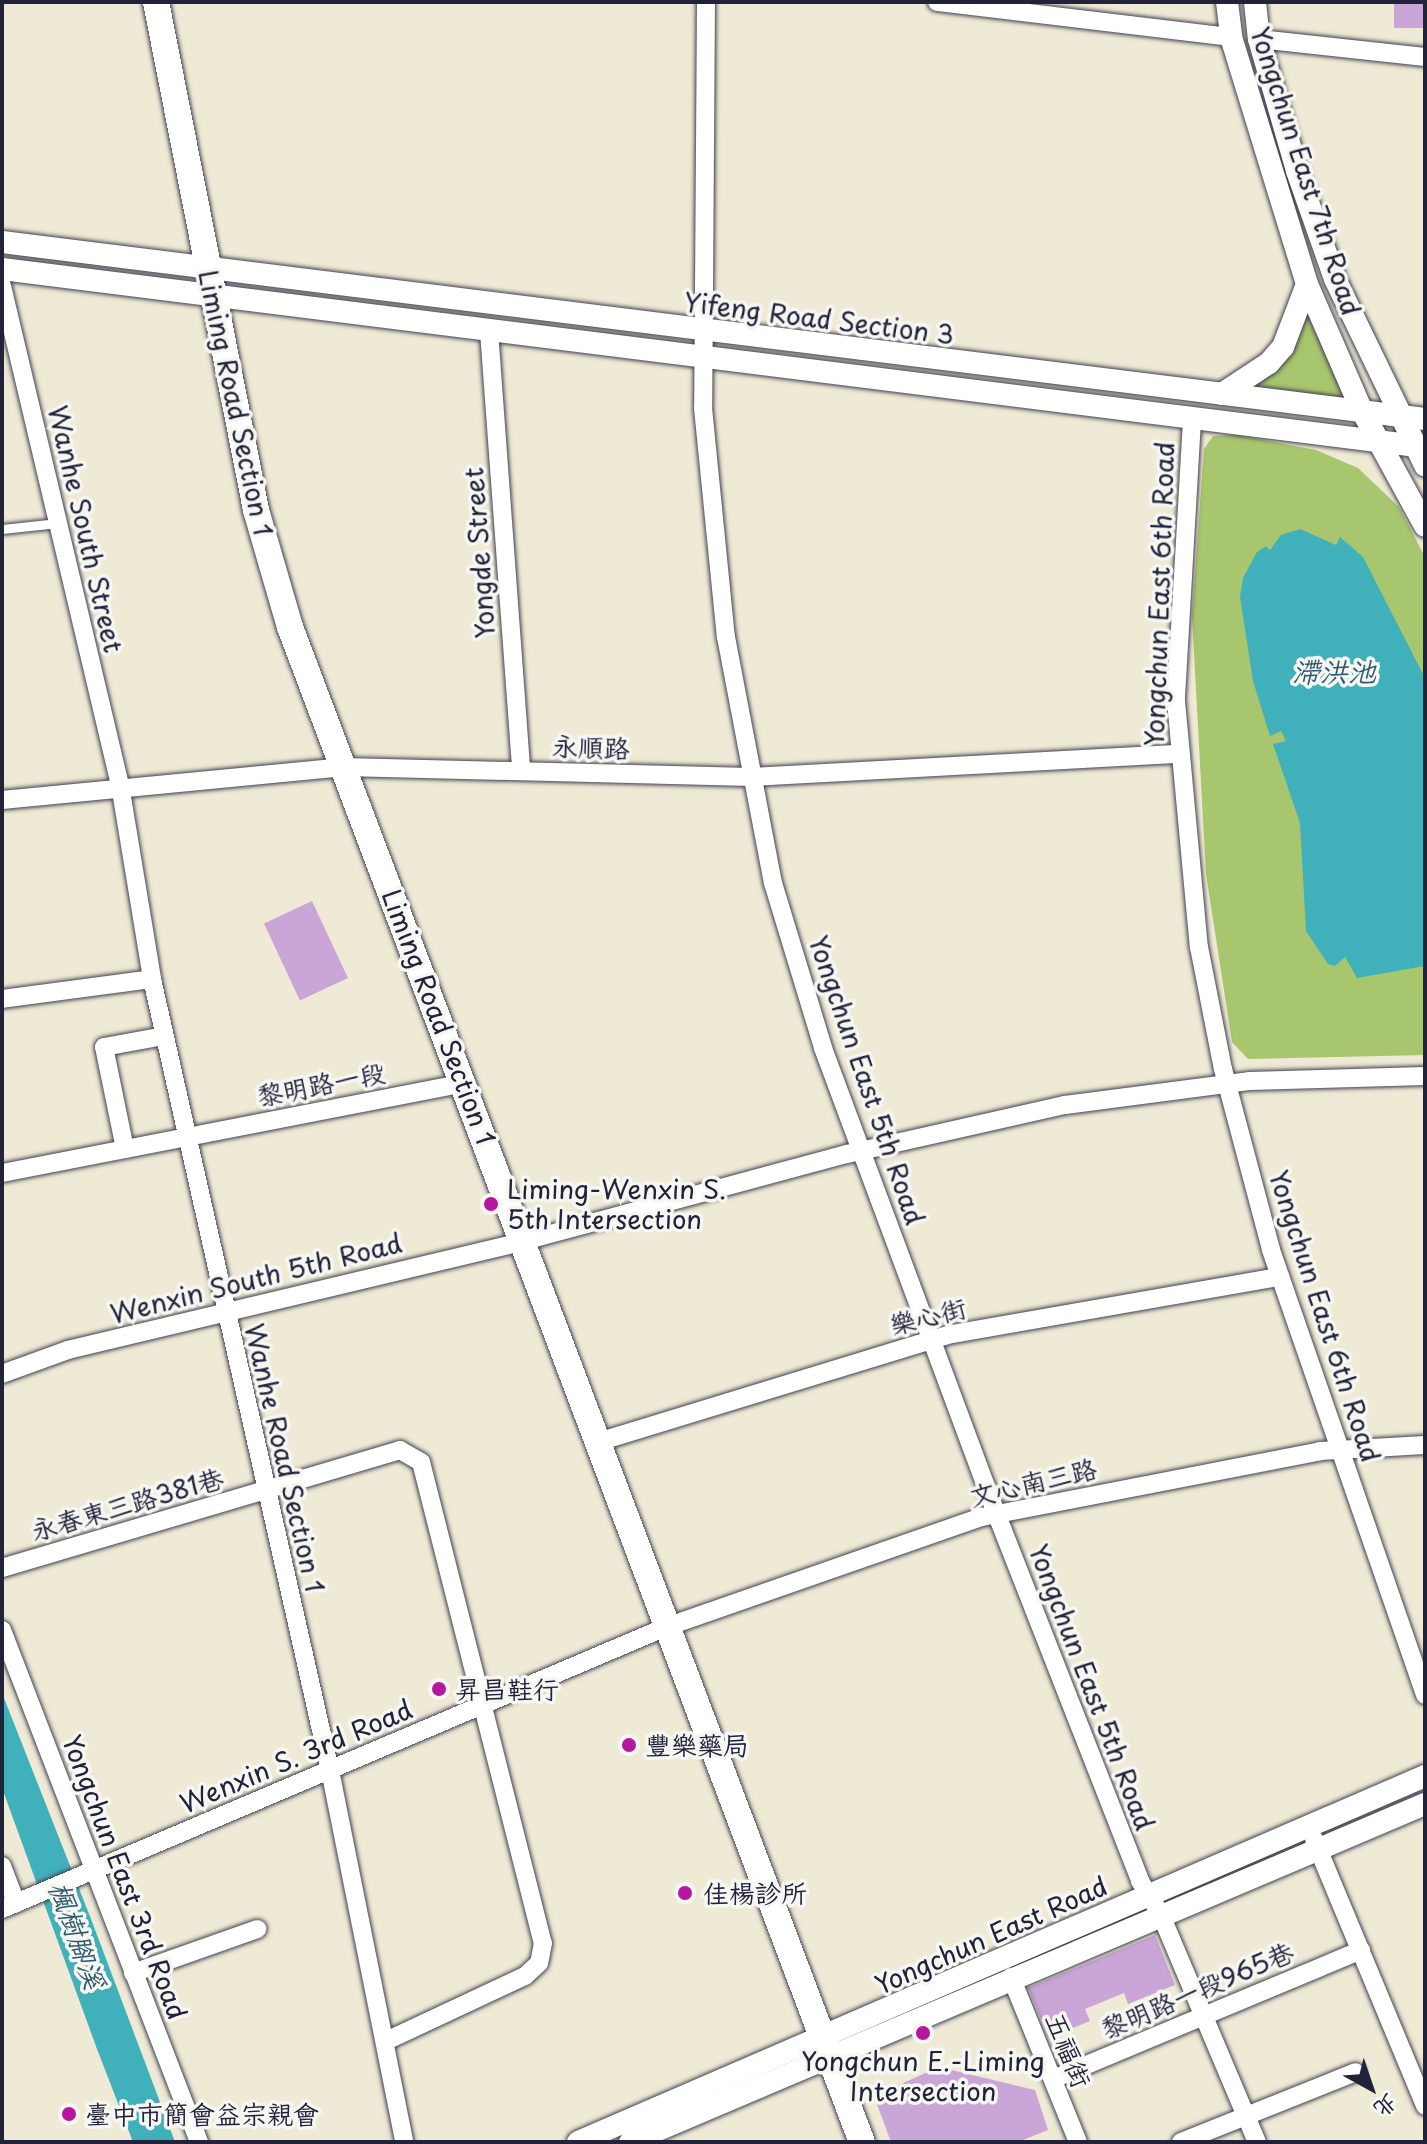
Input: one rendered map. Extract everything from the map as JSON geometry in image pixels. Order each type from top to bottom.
[{"type":"main road","name":"Liming Road Section 1","points":[[156,2],[207,270],[277,585],[862,2142]]},
{"type":"street","name":"Yongchun East 5th Road","points":[[706,2],[703,408],[726,637],[751,777],[800,978],[996,1513],[1140,1881],[1156,1905],[1257,2142]]},
{"type":"street","points":[[937,2],[1231,37]]},
{"type":"street","name":"Yongchun East 7th Road","points":[[1227,2],[1231,37],[1307,284],[1361,409],[1425,526]]},
{"type":"street","name":"Yongchun East 7th Road","points":[[1255,2],[1259,39],[1330,266],[1399,415],[1422,453]]},
{"type":"street","points":[[1259,39],[1425,57]]},
{"type":"street","name":"Yifeng Road Section 3","points":[[2,242],[207,270],[1425,419]]},
{"type":"street","name":"Yifeng Road Section 3","points":[[2,269],[1192,420],[1378,440],[1422,453]]},
{"type":"street","points":[[1222,394],[1269,363],[1283,347],[1307,284]]},
{"type":"street","name":"Wanhe South Street","points":[[2,286],[120,785]]},
{"type":"street","name":"Yongde Street","points":[[489,331],[521,771]]},
{"type":"street","name":"Yongchun East 6th Road","points":[[1192,420],[1179,627],[1179,754],[1199,947],[1227,1084],[1280,1277],[1425,1695]]},
{"type":"street","name":"永順路","points":[[2,800],[120,785],[344,767],[751,777],[1179,754]]},
{"type":"street","name":"Wanhe Road Section 1","points":[[120,785],[152,979],[223,1311],[330,1770],[404,2142]]},
{"type":"street","points":[[2,999],[152,979]]},
{"type":"street","points":[[125,1149],[104,1047],[164,1036]]},
{"type":"street","name":"Wenxin South 5th Road","points":[[2,1374],[68,1350],[524,1241],[862,1152],[1065,1105],[1227,1084],[1425,1076]]},
{"type":"street","name":"黎明路一段","points":[[2,1173],[464,1083]]},
{"type":"street","name":"樂心街","points":[[598,1442],[934,1339],[1280,1277]]},
{"type":"street","name":"文心南三路","points":[[666,1627],[996,1513],[1341,1448],[1425,1445]]},
{"type":"street","name":"永春東三路381巷","points":[[2,1568],[400,1450],[421,1462],[485,1704],[543,1943],[539,1963],[525,1976],[386,2041]]},
{"type":"street","name":"Wenxin S. 3rd Road","points":[[9,1906],[666,1627]]},
{"type":"street","name":"Yongchun East 3rd Road","points":[[2,1630],[86,1873],[133,1973],[199,2142]]},
{"type":"street","name":"Yongchun East Road","points":[[578,2142],[1011,1977],[1308,1827],[1425,1776]]},
{"type":"street","name":"Yongchun East Road","points":[[630,2142],[826,2047],[1156,1905],[1318,1849],[1425,1804]]},
{"type":"street","points":[[1308,1827],[1425,2106]]},
{"type":"street","points":[[2,1866],[9,1906]]},
{"type":"street","points":[[133,1973],[257,1929]]},
{"type":"street","name":"黎明路一段965巷","points":[[1053,2079],[1361,1950]]},
{"type":"street","name":"五福街","points":[[1011,1977],[1078,2142]]},
{"type":"street","points":[[1181,2142],[1356,2072]]},
{"type":"lane","points":[[2,529],[58,523]]},
{"type":"green space","points":[[1307,314],[1348,399],[1254,386],[1293,350]]},
{"type":"green space","points":[[1238,435],[1316,450],[1358,468],[1399,507],[1425,557],[1425,1055],[1248,1059],[1232,1042],[1206,874],[1192,616],[1204,449],[1213,436]]},
{"type":"water","name":"滯洪池","points":[[1300,529],[1336,545],[1340,537],[1363,557],[1425,678],[1425,966],[1357,978],[1345,957],[1335,966],[1328,964],[1306,931],[1300,823],[1273,744],[1286,741],[1281,731],[1270,736],[1253,681],[1240,597],[1243,578],[1257,552],[1266,546],[1270,550],[1281,535]]},
{"type":"water","name":"楓樹腳溪","points":[[2,1693],[175,2142],[133,2142],[97,2049],[2,1788]]},
{"type":"building","points":[[1394,2],[1423,2],[1423,28],[1394,28]]},
{"type":"building","points":[[312,901],[348,978],[300,1000],[264,923]]},
{"type":"building","points":[[1155,1935],[1175,1985],[1128,2004],[1124,1993],[1085,2009],[1090,2021],[1049,2038],[1028,1988]]},
{"type":"building","points":[[939,2067],[1035,2090],[1048,2130],[1018,2142],[891,2142],[874,2096]]},
{"type":"place","name":"Liming-Wenxin S. 5th Intersection","points":[[491,1204]]},
{"type":"place","name":"昇昌鞋行","points":[[439,1689]]},
{"type":"place","name":"豐樂藥局","points":[[629,1745]]},
{"type":"place","name":"佳楊診所","points":[[685,1893]]},
{"type":"place","name":"Yongchun E.-Liming Intersection","points":[[923,2033]]},
{"type":"place","name":"臺中市簡會益宗親會","points":[[69,2114]]}]
